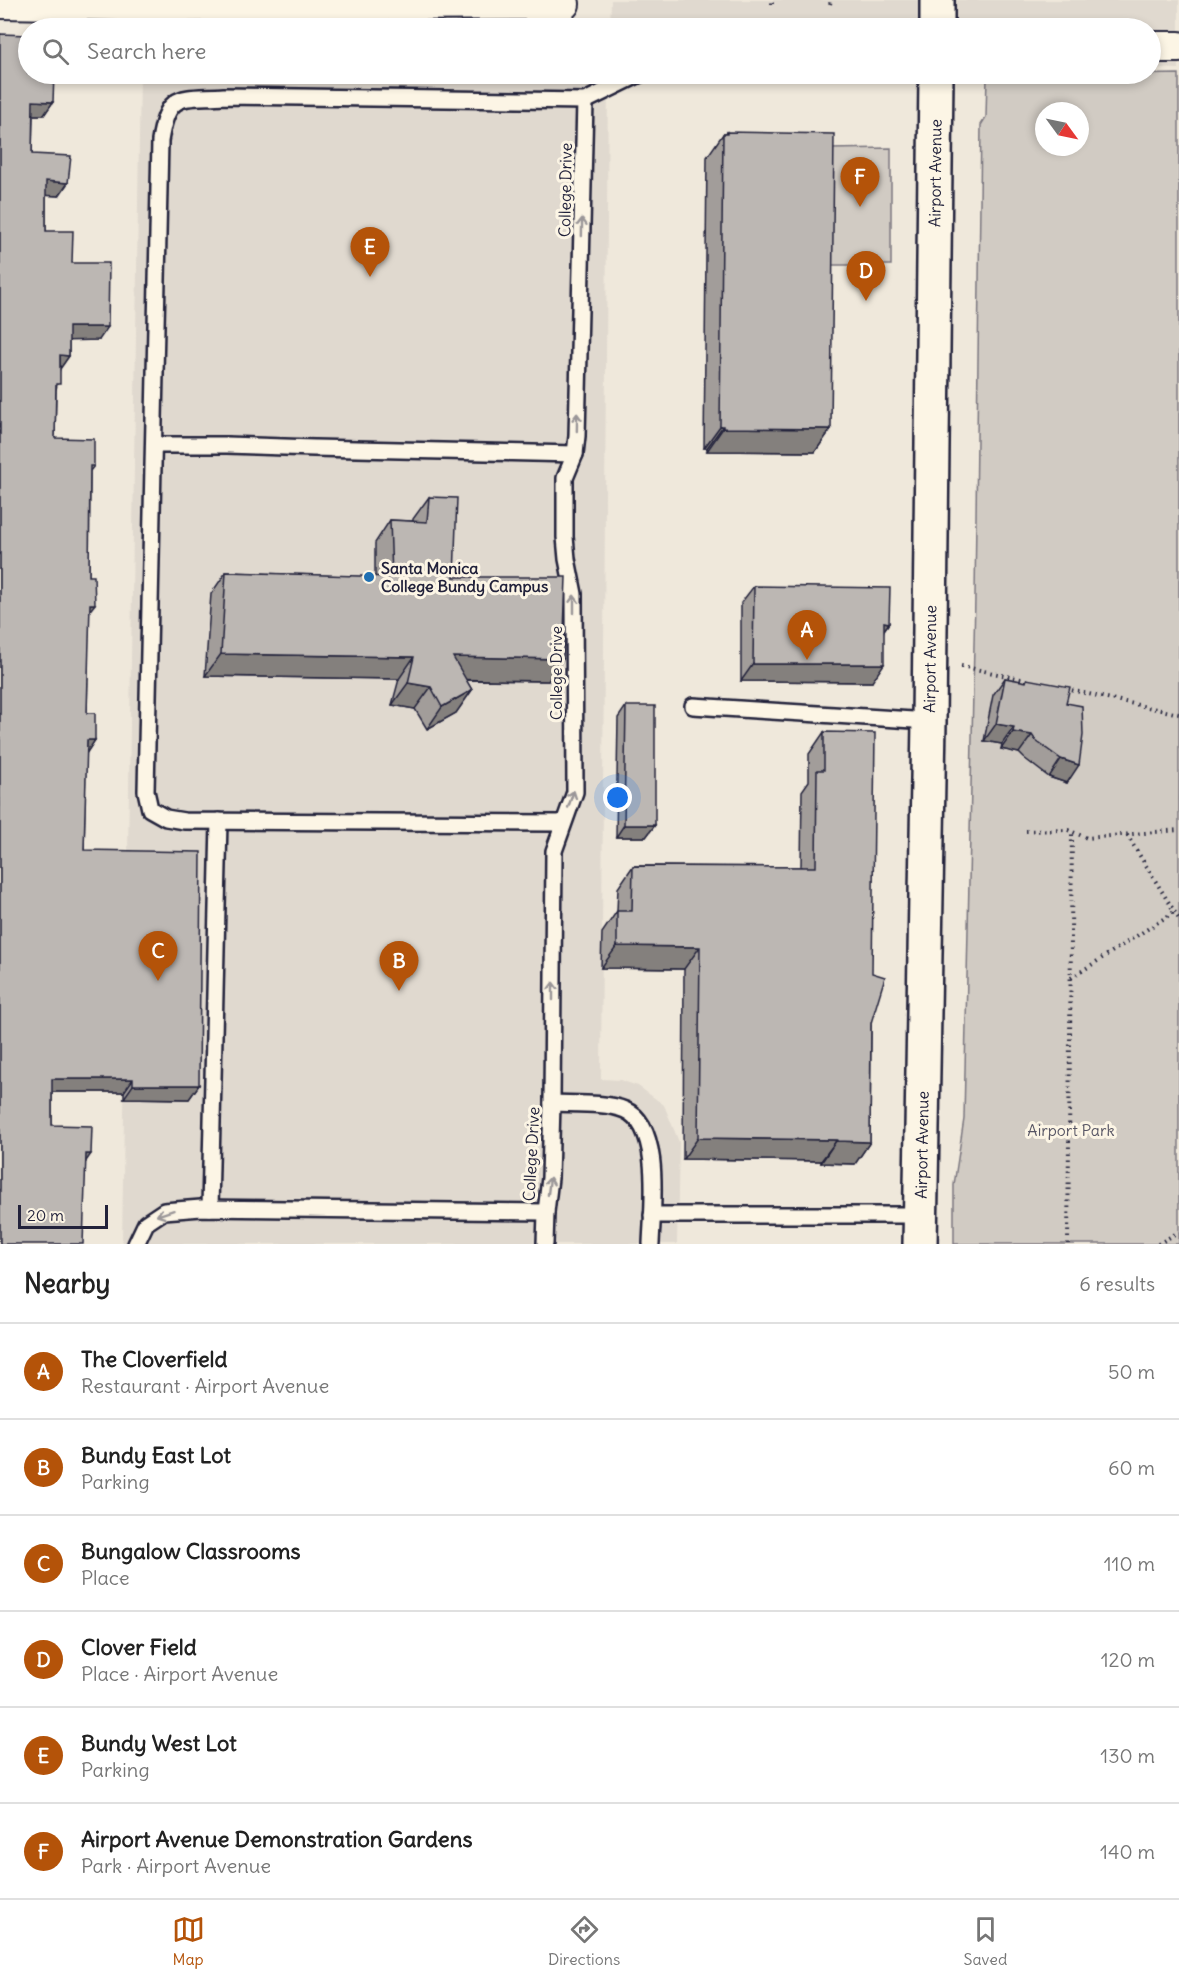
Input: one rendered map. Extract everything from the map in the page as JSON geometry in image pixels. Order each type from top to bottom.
[{"type":"street","points":[[937,0],[937,18]]},
{"type":"street","points":[[0,3],[63,2],[178,6],[423,2],[564,4]]},
{"type":"street","points":[[1161,46],[1179,47]]},
{"type":"street","name":"Airport Avenue","points":[[920,1230],[929,721],[936,84]]},
{"type":"lane","points":[[562,823],[184,821],[166,818],[150,809],[146,791],[160,141],[164,120],[171,106],[179,99],[224,96],[585,101],[620,84]]},
{"type":"lane","name":"College Drive","points":[[545,1244],[552,1103],[554,851],[562,823],[575,792],[574,594],[565,537],[565,478],[575,454],[585,101]]},
{"type":"lane","points":[[154,444],[575,454]]},
{"type":"lane","points":[[693,706],[929,721]]},
{"type":"lane","points":[[210,1208],[219,821]]},
{"type":"lane","points":[[552,1103],[627,1110],[644,1128],[652,1153],[651,1244]]},
{"type":"lane","points":[[136,1244],[146,1222],[164,1211],[210,1208],[546,1212]]},
{"type":"lane","points":[[652,1215],[920,1230]]},
{"type":"path","points":[[956,666],[1031,681]]},
{"type":"path","points":[[1065,689],[1179,714]]},
{"type":"path","points":[[1026,831],[1068,830],[1088,838],[1179,830]]},
{"type":"path","points":[[1068,1244],[1072,832]]},
{"type":"path","points":[[1127,835],[1179,919]]},
{"type":"path","points":[[1071,978],[1174,912]]},
{"type":"path","points":[[1158,1244],[1179,1232]]},
{"type":"shaded area","points":[[611,0],[1179,0],[1179,69],[1161,68],[1161,18],[610,18]]},
{"type":"shaded area","name":"Santa Monica College Bundy Campus","points":[[140,84],[608,84],[601,1079],[620,1080],[638,1086],[664,1105],[679,1142],[677,1244],[122,1244]]},
{"type":"green space","name":"Airport Park","points":[[1161,74],[1179,74],[1179,1244],[954,1244],[954,1185],[964,1119],[975,597],[981,125],[986,117],[987,84],[1161,84]]},
{"type":"green space","points":[[891,148],[891,265],[830,265],[829,149]]},
{"type":"building","points":[[0,34],[18,35],[18,84],[54,84],[53,102],[33,101],[32,154],[71,156],[68,183],[46,181],[46,231],[73,231],[72,263],[109,263],[108,327],[69,327],[69,356],[60,355],[60,384],[56,384],[55,438],[94,439],[94,466],[90,466],[89,576],[94,576],[95,604],[90,604],[87,713],[95,713],[95,740],[87,740],[84,850],[201,852],[199,1085],[133,1085],[133,1079],[52,1079],[52,1125],[92,1126],[91,1154],[86,1154],[83,1244],[0,1244]]},
{"type":"building","points":[[727,132],[834,134],[831,429],[723,428],[720,426],[723,134]]},
{"type":"building","name":"Santa Monica College Bundy Campus","points":[[429,497],[457,498],[454,577],[566,577],[563,659],[453,657],[472,690],[442,707],[431,687],[408,683],[414,657],[221,654],[226,572],[392,577],[390,520],[427,522]]},
{"type":"building","points":[[754,586],[890,588],[889,623],[884,622],[884,664],[753,664]]},
{"type":"building","points":[[1005,678],[1026,682],[1027,679],[1070,687],[1066,703],[1082,706],[1083,735],[1079,765],[1061,759],[1036,741],[1032,735],[1013,732],[1014,727],[996,724]]},
{"type":"building","points":[[626,706],[655,706],[655,825],[624,825]]},
{"type":"building","points":[[824,732],[875,733],[872,973],[885,977],[871,1023],[870,1142],[698,1138],[700,947],[617,946],[617,911],[632,911],[633,866],[816,867],[817,770],[824,770]]},
{"type":"place","name":"Airport Avenue Demonstration Gardens","points":[[860,207]]},
{"type":"place","name":"Bundy West Lot","points":[[370,277]]},
{"type":"place","name":"Clover Field","points":[[866,301]]},
{"type":"place","name":"Santa Monica College Bundy Campus","points":[[369,577]]},
{"type":"place","name":"The Cloverfield","points":[[807,660]]},
{"type":"place","name":"Bungalow Classrooms","points":[[158,981]]},
{"type":"place","name":"Bundy East Lot","points":[[399,991]]}]
